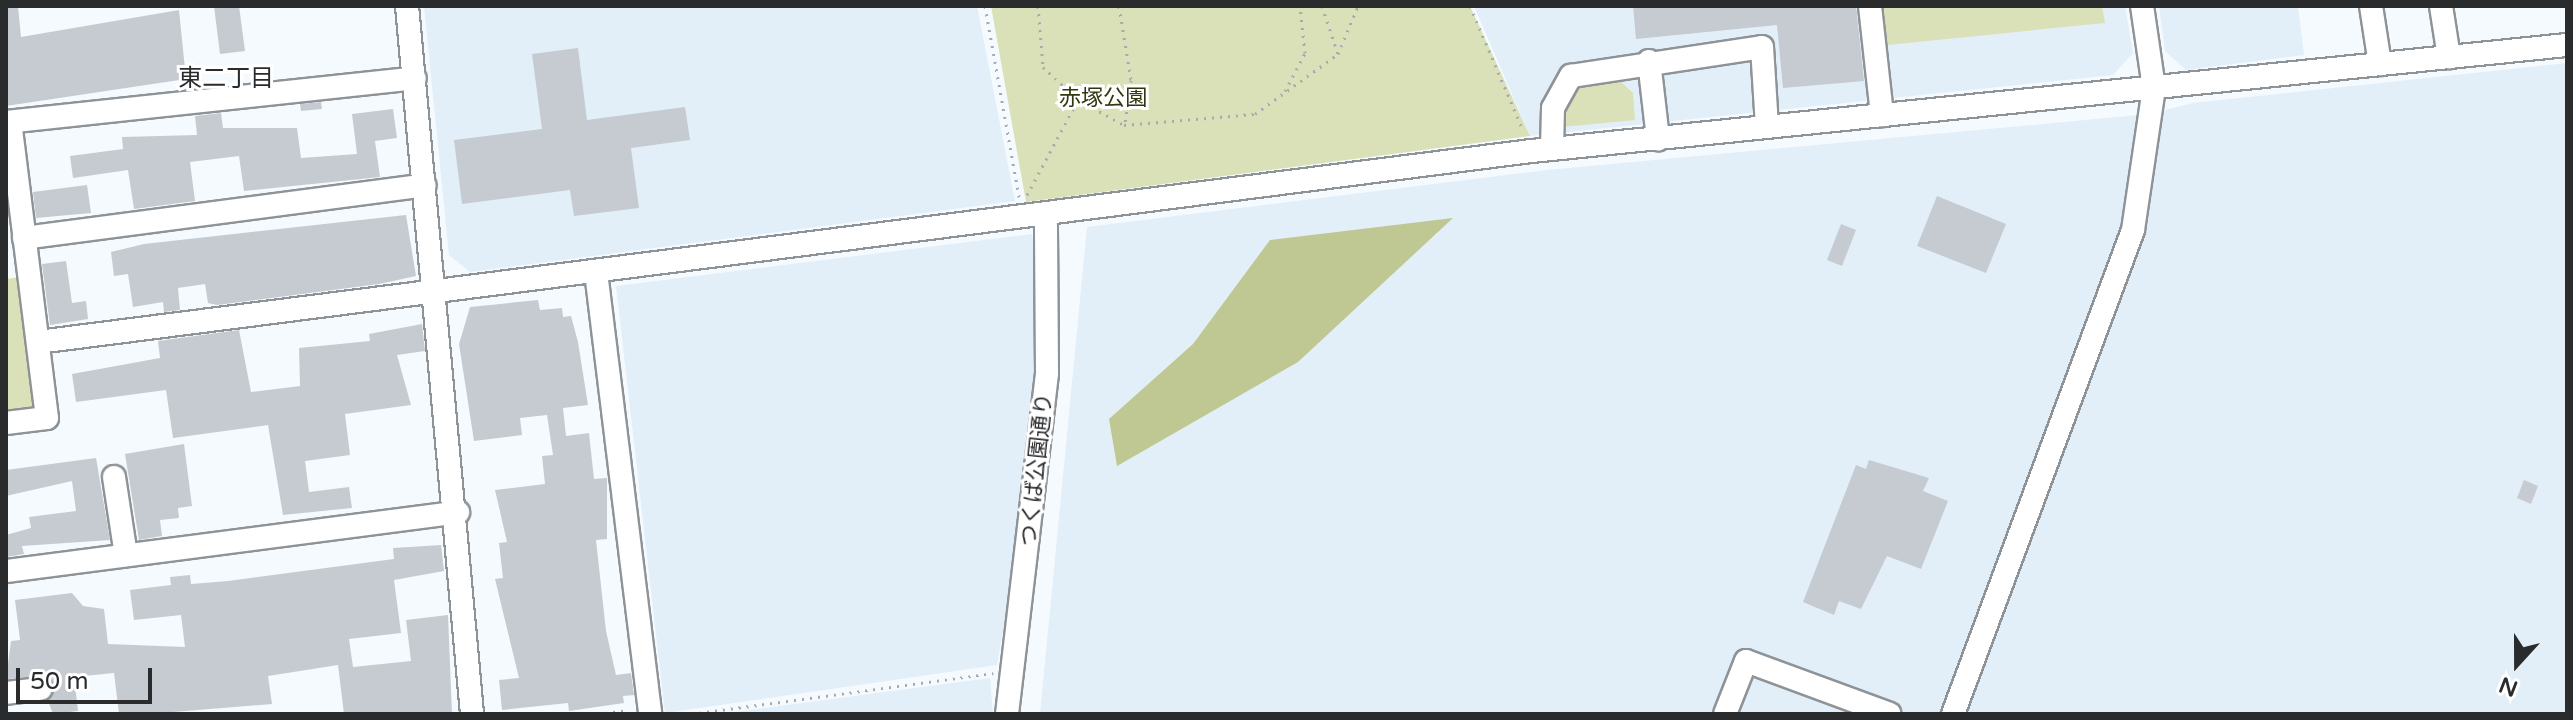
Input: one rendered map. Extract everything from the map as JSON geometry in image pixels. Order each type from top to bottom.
[{"type":"street","points":[[407,6],[458,512],[472,714]]},
{"type":"street","points":[[1870,6],[1882,115]]},
{"type":"street","points":[[1953,714],[2125,256],[2154,88],[2142,6]]},
{"type":"street","points":[[2371,6],[2380,64]]},
{"type":"street","points":[[2441,6],[2449,57]]},
{"type":"street","points":[[38,342],[435,294],[1552,149],[2567,45]]},
{"type":"street","points":[[1552,149],[1553,108],[1571,76],[1649,61],[1762,47],[1767,127]]},
{"type":"street","points":[[1649,61],[1658,139]]},
{"type":"street","points":[[6,423],[47,418],[8,122],[415,78]]},
{"type":"street","points":[[24,238],[425,185]]},
{"type":"street","name":"つくば公園通り","points":[[1007,714],[1007,690],[1036,512],[1047,373],[1046,225]]},
{"type":"street","points":[[596,272],[647,708]]},
{"type":"street","points":[[114,477],[126,555]]},
{"type":"street","points":[[6,571],[458,512]]},
{"type":"street","points":[[1725,714],[1746,661],[1890,714]]},
{"type":"street","points":[[6,693],[41,689]]},
{"type":"path","points":[[985,6],[1021,205],[1078,100]]},
{"type":"path","points":[[1038,6],[1043,67],[1078,100],[1124,125],[1255,114],[1338,54],[1358,6]]},
{"type":"path","points":[[1119,6],[1131,80],[1124,125]]},
{"type":"path","points":[[1284,93],[1305,53],[1300,6]]},
{"type":"path","points":[[1322,6],[1338,54]]},
{"type":"path","points":[[1470,6],[1528,141]]},
{"type":"path","points":[[691,714],[997,672],[1007,690]]},
{"type":"path","points":[[597,714],[647,708]]},
{"type":"shaded area","points":[[424,6],[977,6],[1015,201],[470,272],[449,255]]},
{"type":"shaded area","points":[[1474,6],[2125,6],[2133,53],[2113,75],[1530,136]]},
{"type":"shaded area","points":[[2159,6],[2298,6],[2304,55],[2186,70],[2165,51]]},
{"type":"shaded area","points":[[2567,63],[2567,714],[1040,714],[1087,227],[1547,170],[2149,114],[2193,103]]},
{"type":"shaded area","points":[[1453,218],[1298,362],[1117,466],[1109,419],[1193,344],[1270,240]]},
{"type":"shaded area","points":[[1032,234],[1043,291],[1024,512],[997,665],[665,713],[616,286]]},
{"type":"shaded area","points":[[990,678],[993,714],[719,714]]},
{"type":"green space","name":"赤塚公園","points":[[991,6],[1470,6],[1530,136],[1026,202]]},
{"type":"green space","points":[[1882,6],[2102,6],[2105,23],[1887,45]]},
{"type":"green space","points":[[1618,79],[1633,93],[1635,120],[1562,127],[1566,93],[1578,82]]},
{"type":"green space","points":[[20,277],[39,414],[6,417],[6,279]]},
{"type":"building","points":[[6,6],[18,6],[21,37],[179,10],[186,79],[6,106]]},
{"type":"building","points":[[214,6],[239,6],[245,51],[220,54]]},
{"type":"building","points":[[1633,6],[1856,6],[1864,81],[1783,88],[1777,25],[1636,39]]},
{"type":"building","points":[[578,48],[587,120],[685,107],[690,140],[631,148],[639,208],[574,216],[570,190],[462,204],[454,140],[542,129],[532,54]]},
{"type":"building","points":[[321,102],[322,109],[301,111],[300,104]]},
{"type":"building","points":[[393,109],[397,138],[375,141],[380,177],[244,191],[239,156],[190,162],[195,201],[134,209],[128,170],[73,178],[70,156],[123,149],[122,137],[197,135],[195,116],[221,113],[223,128],[297,128],[301,158],[357,154],[352,114]]},
{"type":"building","points":[[87,185],[91,213],[36,218],[33,192]]},
{"type":"building","points":[[1937,196],[2006,224],[1986,273],[1917,246]]},
{"type":"building","points":[[406,215],[416,276],[379,284],[217,305],[208,303],[205,284],[178,288],[180,310],[164,312],[163,302],[133,307],[128,274],[114,276],[111,252],[144,244]]},
{"type":"building","points":[[1841,224],[1856,230],[1842,266],[1827,260]]},
{"type":"building","points":[[66,261],[72,303],[86,301],[88,319],[50,325],[42,264]]},
{"type":"building","points":[[538,300],[540,310],[562,308],[563,317],[571,316],[578,342],[588,405],[563,408],[566,436],[589,433],[594,479],[607,478],[607,539],[596,540],[606,631],[616,675],[631,673],[634,695],[623,696],[624,703],[569,711],[568,703],[502,710],[499,680],[519,678],[495,579],[503,578],[499,543],[507,542],[495,490],[545,484],[542,456],[553,455],[547,415],[520,418],[522,435],[474,441],[459,344],[470,307]]},
{"type":"building","points":[[422,324],[425,351],[397,355],[411,405],[345,414],[350,455],[305,461],[309,492],[349,487],[352,508],[283,515],[268,425],[173,438],[166,390],[76,402],[72,374],[160,358],[158,341],[239,330],[251,392],[300,386],[299,348],[370,341],[369,334]]},
{"type":"building","points":[[184,444],[192,506],[178,508],[179,518],[160,520],[162,536],[139,540],[125,454]]},
{"type":"building","points":[[96,458],[110,540],[22,546],[24,554],[6,557],[6,535],[31,528],[29,517],[76,511],[72,481],[6,496],[6,470]]},
{"type":"building","points":[[1869,460],[1929,478],[1923,491],[1948,501],[1921,569],[1887,556],[1861,609],[1839,601],[1834,615],[1803,602],[1856,465],[1866,469]]},
{"type":"building","points":[[2524,480],[2538,486],[2531,504],[2517,498]]},
{"type":"building","points":[[441,545],[444,571],[394,580],[401,633],[349,639],[353,667],[411,661],[406,620],[448,615],[452,714],[344,714],[338,665],[268,676],[272,704],[173,712],[119,714],[114,673],[74,677],[78,711],[53,714],[48,701],[55,687],[47,677],[6,679],[11,641],[20,640],[15,600],[72,593],[83,606],[104,609],[108,644],[185,647],[181,615],[134,620],[130,590],[171,585],[170,577],[190,575],[191,584],[228,581],[394,559],[393,548]]},
{"type":"district","name":"東二丁目","points":[[226,79]]}]
